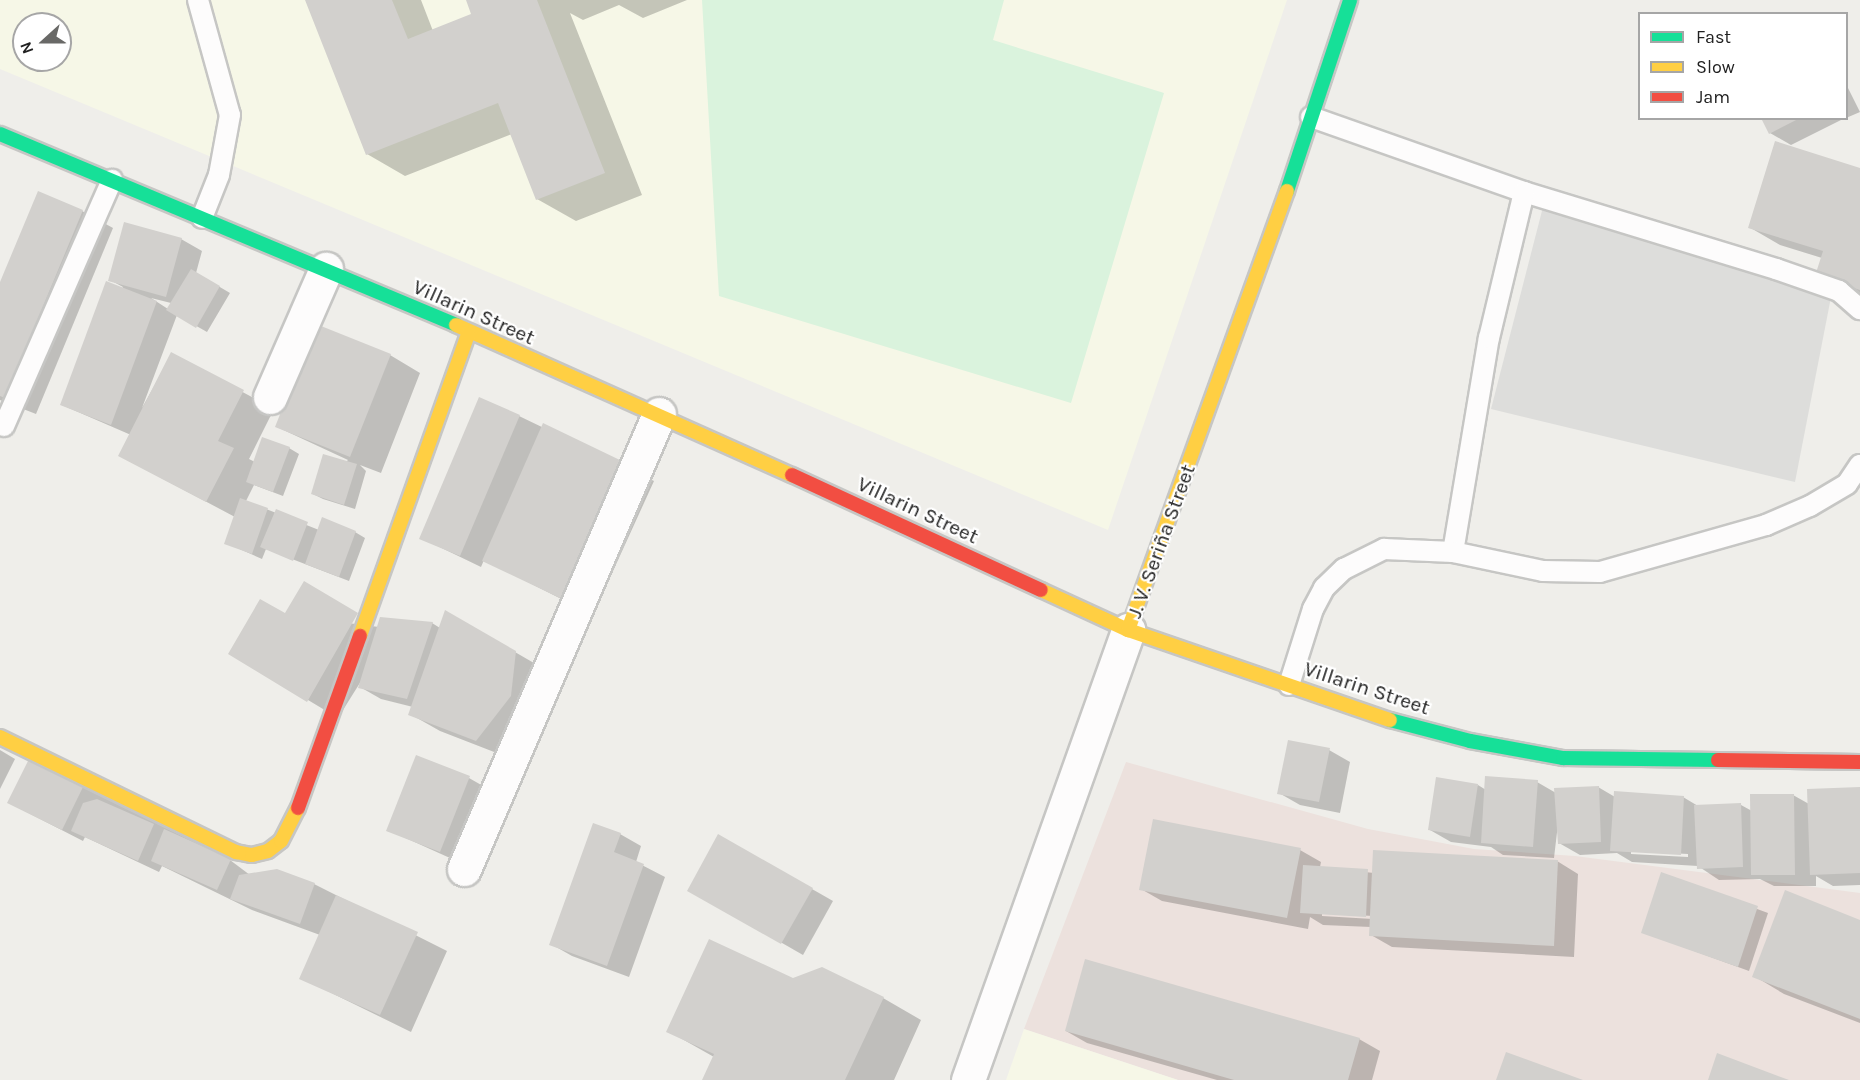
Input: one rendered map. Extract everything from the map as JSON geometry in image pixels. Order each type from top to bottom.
[{"type":"main road","name":"J. V. Seriña Street","points":[[1128,630],[1262,266],[1350,0]]},
{"type":"main road","name":"Villarin Street","points":[[0,134],[326,269],[468,334],[659,414],[1128,630],[1380,717],[1470,741],[1563,758],[1860,762]]},
{"type":"main road","points":[[0,738],[236,852],[252,855],[268,851],[281,841],[292,824],[468,334]]},
{"type":"street","points":[[270,397],[326,269]]},
{"type":"street","points":[[464,869],[659,414]]},
{"type":"street","name":"J. V. Seriña Street","points":[[968,1080],[1128,630]]},
{"type":"lane","points":[[198,0],[230,116],[219,175],[202,218]]},
{"type":"lane","points":[[1311,117],[1524,192],[1776,269],[1839,291],[1860,309]]},
{"type":"lane","points":[[4,426],[112,180]]},
{"type":"lane","points":[[1453,552],[1489,338],[1524,192]]},
{"type":"lane","points":[[1289,685],[1313,609],[1324,588],[1344,569],[1384,549],[1453,552],[1543,571],[1600,572],[1766,525],[1810,506],[1846,484],[1860,465]]},
{"type":"shaded area","points":[[0,0],[1287,0],[1108,530],[0,69]]},
{"type":"shaded area","points":[[1543,207],[1832,292],[1795,482],[1491,409]]},
{"type":"shaded area","points":[[1126,762],[1368,829],[1474,849],[1575,856],[1860,893],[1860,1080],[1178,1080],[1024,1029]]},
{"type":"shaded area","points":[[1024,1029],[1178,1080],[1006,1080]]},
{"type":"green space","points":[[702,0],[1004,0],[993,40],[1164,93],[1071,403],[719,296]]},
{"type":"building","points":[[305,0],[392,0],[408,39],[471,14],[466,0],[537,0],[605,173],[536,200],[498,103],[366,155]]},
{"type":"building","points":[[1762,120],[1796,120],[1769,134]]},
{"type":"building","points":[[1775,141],[1860,168],[1860,290],[1815,276],[1823,251],[1748,228]]},
{"type":"building","points":[[38,191],[83,210],[5,398],[0,396],[0,282]]},
{"type":"building","points":[[124,222],[182,238],[166,297],[108,281]]},
{"type":"building","points":[[191,269],[220,286],[196,328],[166,310]]},
{"type":"building","points":[[106,281],[157,301],[111,425],[60,405]]},
{"type":"building","points":[[316,324],[391,354],[350,457],[275,427]]},
{"type":"building","points":[[171,352],[244,390],[218,441],[234,448],[206,502],[118,456]]},
{"type":"building","points":[[479,397],[520,415],[460,556],[419,539]]},
{"type":"building","points":[[543,423],[624,462],[562,599],[482,561]]},
{"type":"building","points":[[262,437],[290,447],[273,492],[246,482]]},
{"type":"building","points":[[323,454],[357,464],[344,505],[311,494]]},
{"type":"building","points":[[240,498],[268,508],[252,554],[224,544]]},
{"type":"building","points":[[276,509],[308,522],[293,561],[260,547]]},
{"type":"building","points":[[322,517],[356,531],[339,577],[305,564]]},
{"type":"building","points":[[304,581],[358,613],[307,702],[228,654],[260,599],[285,613]]},
{"type":"building","points":[[445,610],[516,651],[511,696],[476,741],[408,715]]},
{"type":"building","points":[[380,617],[433,622],[407,699],[358,688]]},
{"type":"building","points":[[1288,740],[1330,748],[1319,802],[1277,794]]},
{"type":"building","points":[[416,755],[470,776],[440,852],[386,831]]},
{"type":"building","points":[[30,757],[84,785],[62,830],[7,803]]},
{"type":"building","points":[[1485,776],[1538,780],[1533,847],[1481,843]]},
{"type":"building","points":[[1436,777],[1478,784],[1470,837],[1428,830]]},
{"type":"building","points":[[1599,786],[1601,842],[1558,844],[1554,788]]},
{"type":"building","points":[[1860,787],[1860,873],[1810,875],[1807,789]]},
{"type":"building","points":[[1614,791],[1684,796],[1681,855],[1610,851]]},
{"type":"building","points":[[1750,794],[1794,794],[1795,875],[1751,875]]},
{"type":"building","points":[[97,799],[154,824],[138,861],[71,831],[83,803]]},
{"type":"building","points":[[1741,803],[1743,867],[1697,869],[1694,805]]},
{"type":"building","points":[[1153,819],[1301,848],[1287,918],[1139,890]]},
{"type":"building","points":[[593,823],[621,833],[614,852],[644,864],[607,966],[549,945]]},
{"type":"building","points":[[164,829],[231,859],[217,890],[151,861]]},
{"type":"building","points":[[718,834],[813,888],[781,944],[687,891]]},
{"type":"building","points":[[1373,850],[1558,860],[1554,946],[1369,936]]},
{"type":"building","points":[[1303,865],[1368,869],[1366,917],[1300,913]]},
{"type":"building","points":[[277,869],[315,883],[300,924],[230,899],[239,875]]},
{"type":"building","points":[[1661,872],[1758,906],[1738,967],[1641,933]]},
{"type":"building","points":[[1785,890],[1860,920],[1860,1019],[1752,977]]},
{"type":"building","points":[[336,895],[418,932],[380,1015],[299,979]]},
{"type":"building","points":[[709,939],[793,978],[822,967],[884,997],[845,1080],[702,1080],[714,1054],[666,1032]]},
{"type":"building","points":[[1085,959],[1360,1038],[1348,1080],[1234,1080],[1065,1031]]},
{"type":"building","points":[[1506,1052],[1583,1080],[1496,1080]]},
{"type":"building","points":[[1717,1053],[1789,1080],[1708,1080]]},
{"type":"traffic: fast","points":[[1287,191],[1350,0]]},
{"type":"traffic: fast","points":[[0,134],[456,325]]},
{"type":"traffic: fast","points":[[1390,720],[1470,741],[1563,758],[1718,760]]},
{"type":"traffic: slow","points":[[1128,630],[1287,191]]},
{"type":"traffic: slow","points":[[456,325],[792,475]]},
{"type":"traffic: slow","points":[[360,636],[468,334]]},
{"type":"traffic: slow","points":[[1041,590],[1128,630],[1390,720]]},
{"type":"traffic: slow","points":[[0,737],[236,852],[252,855],[268,851],[281,841],[298,808]]},
{"type":"traffic: jam","points":[[792,475],[1041,590]]},
{"type":"traffic: jam","points":[[298,808],[360,636]]},
{"type":"traffic: jam","points":[[1718,760],[1860,762]]}]
